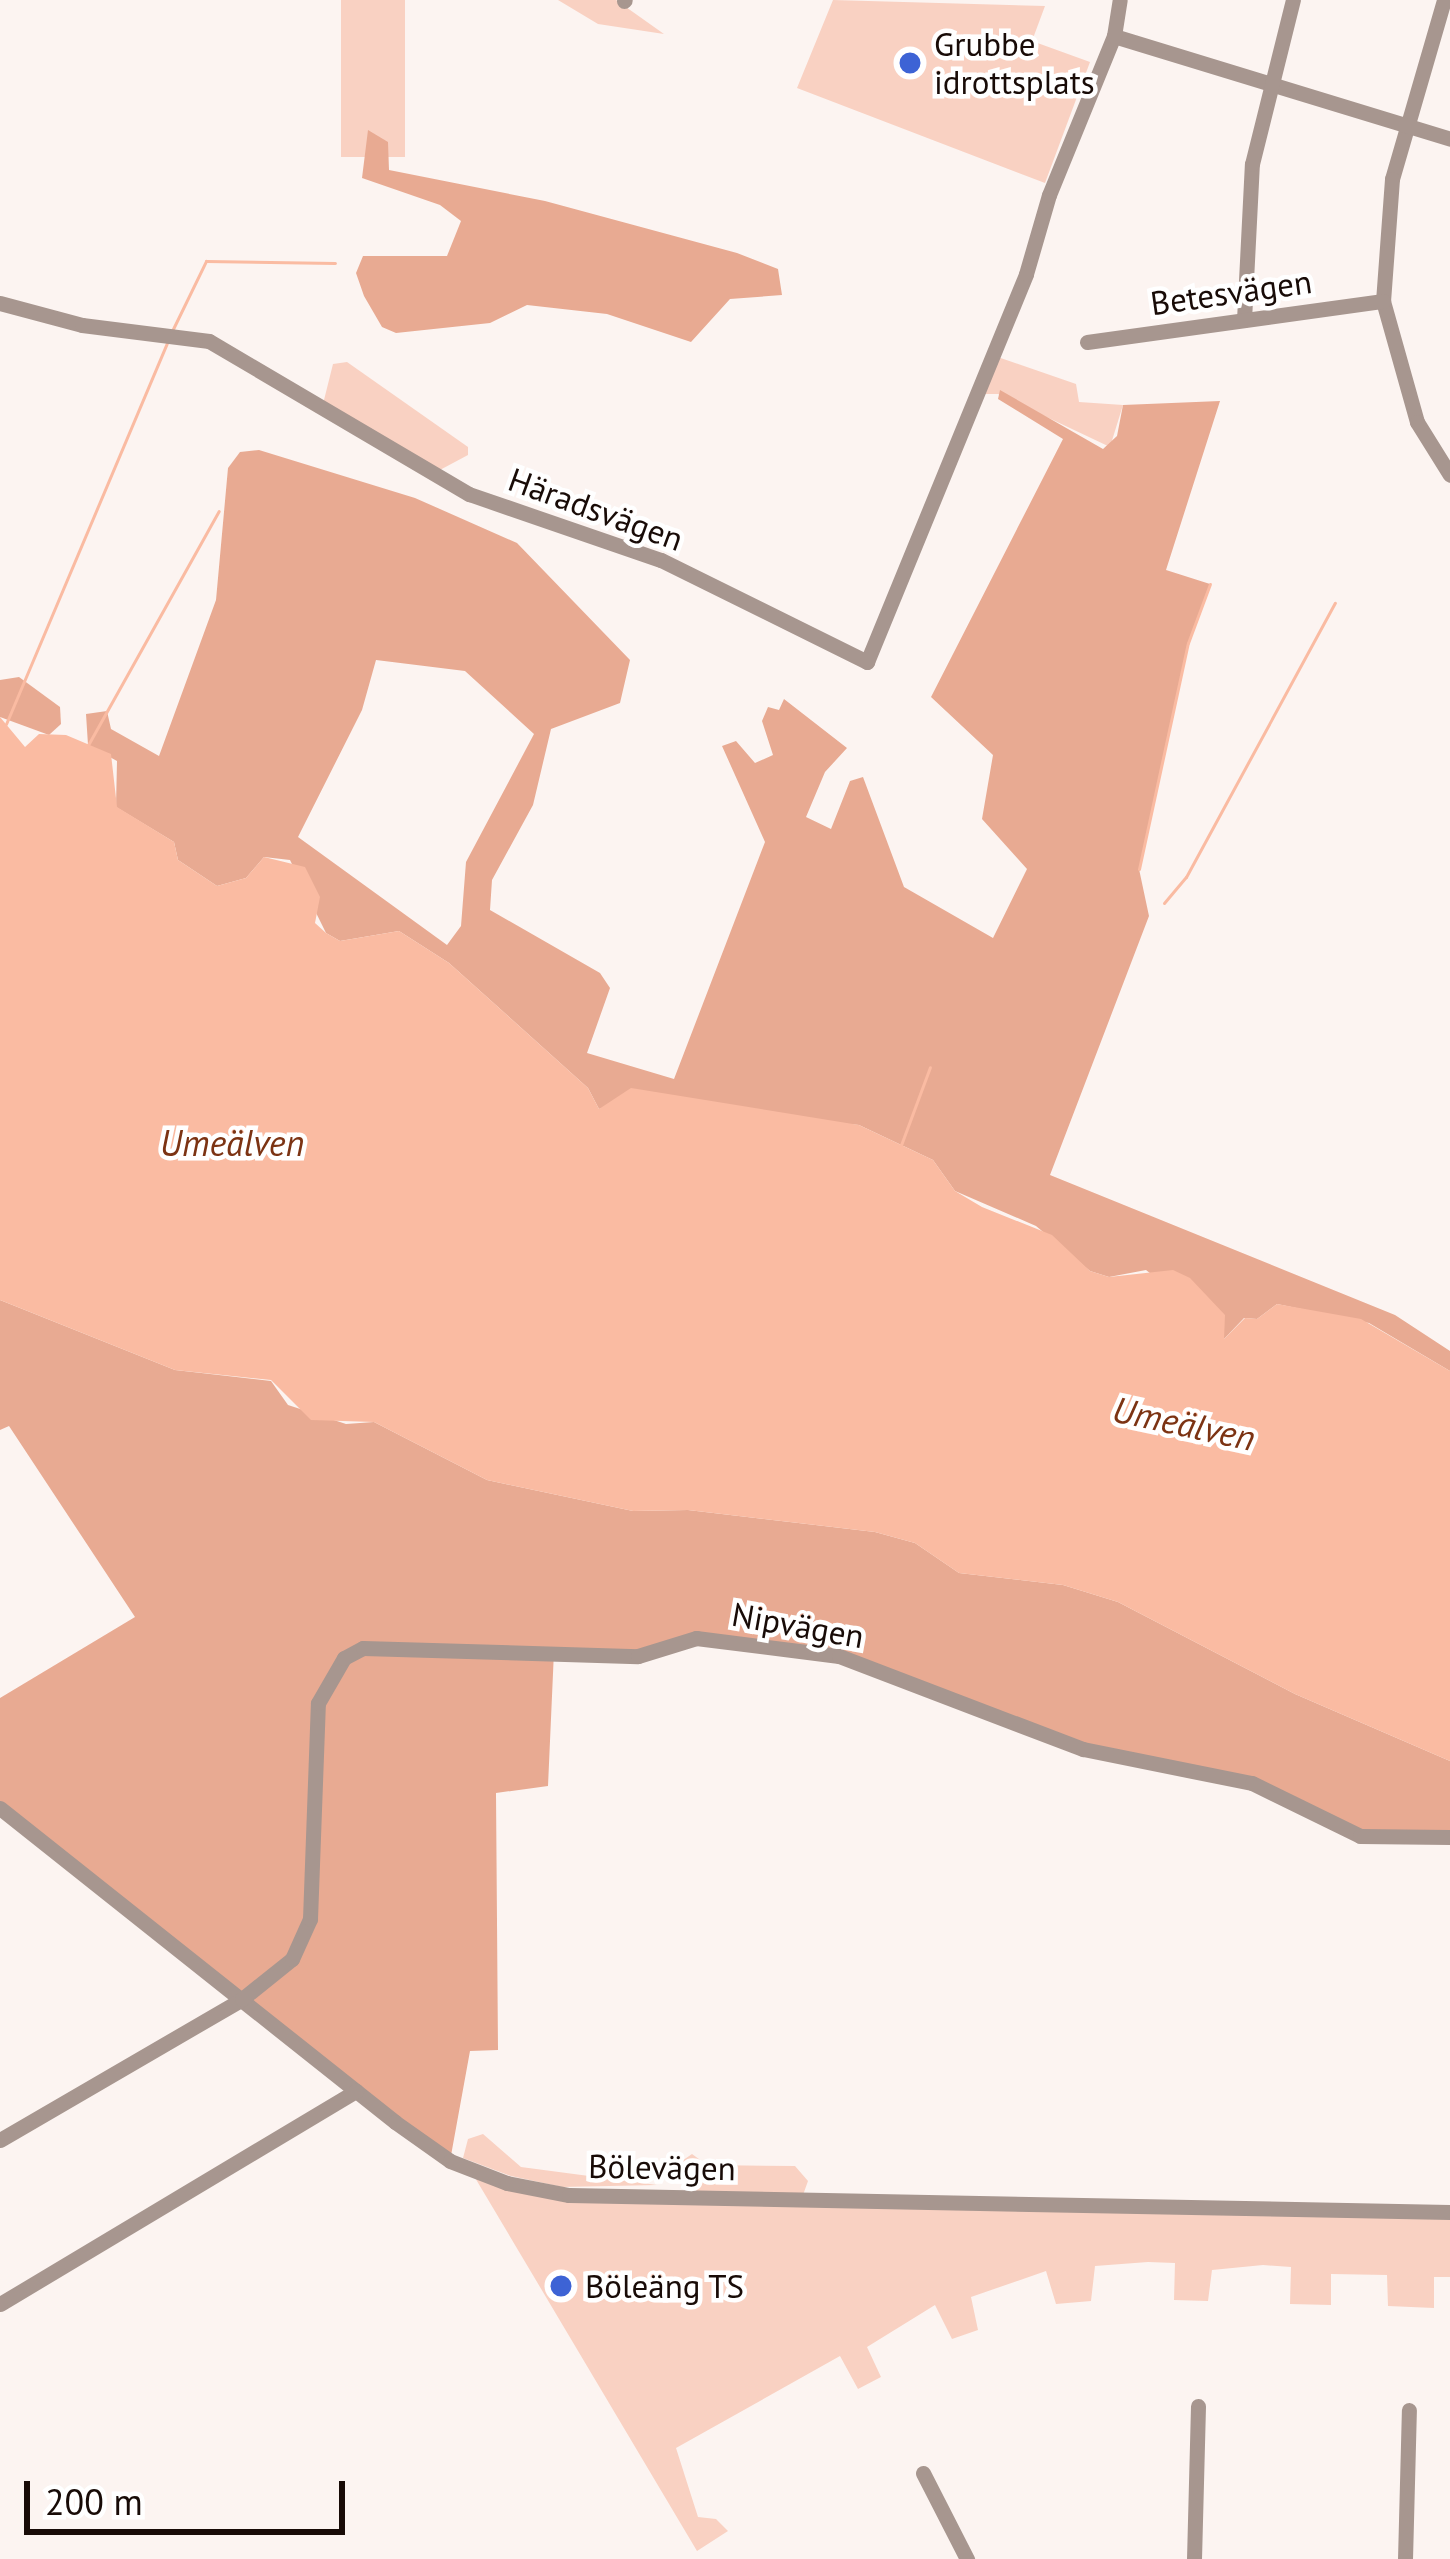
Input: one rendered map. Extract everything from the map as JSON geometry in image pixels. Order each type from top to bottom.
[{"type":"street","points":[[1120,0],[1114,36],[1450,139]]},
{"type":"street","points":[[1244,320],[1246,209],[1293,0]]},
{"type":"street","points":[[1444,0],[1403,124],[1383,301],[1417,422],[1450,475]]},
{"type":"street","name":"Häradsvägen","points":[[0,303],[82,325],[209,341],[469,494],[563,533],[661,560],[867,662],[1114,36]]},
{"type":"street","name":"Betesvägen","points":[[1087,342],[1383,301]]},
{"type":"street","name":"Nipvägen","points":[[0,2140],[242,1999],[292,1959],[310,1918],[313,1756],[328,1677],[344,1658],[391,1644],[638,1657],[696,1638],[839,1656],[1083,1749],[1252,1783],[1360,1836],[1450,1837]]},
{"type":"street","name":"Bölevägen","points":[[0,1808],[356,2091],[471,2171],[569,2195],[1450,2212]]},
{"type":"street","points":[[0,2304],[356,2091]]},
{"type":"street","points":[[1194,2559],[1198,2406]]},
{"type":"street","points":[[1405,2559],[1408,2410]]},
{"type":"street","points":[[923,2473],[967,2559]]},
{"type":"shaded area","points":[[341,0],[405,0],[405,157],[341,157]]},
{"type":"shaded area","points":[[558,0],[616,0],[664,34],[598,24]]},
{"type":"shaded area","name":"Grubbe idrottsplats","points":[[833,0],[1045,6],[1032,41],[1090,62],[1045,183],[797,88]]},
{"type":"shaded area","points":[[368,130],[388,142],[389,170],[545,201],[737,253],[778,269],[782,295],[730,299],[691,342],[607,314],[527,305],[490,323],[396,333],[382,327],[364,296],[356,273],[363,256],[447,256],[461,221],[440,205],[362,178]]},
{"type":"shaded area","points":[[989,354],[1076,384],[1079,402],[1123,405],[1110,447],[998,394],[980,394]]},
{"type":"shaded area","points":[[347,362],[468,447],[468,455],[438,471],[323,404],[333,364]]},
{"type":"shaded area","points":[[1000,390],[1103,449],[1117,436],[1123,405],[1220,401],[1166,570],[1210,584],[1188,643],[1139,869],[1149,916],[1050,1175],[1395,1315],[1450,1351],[1450,1371],[1369,1323],[1277,1304],[1257,1319],[1244,1318],[1224,1339],[1220,1328],[1146,1270],[1109,1277],[1090,1271],[1036,1226],[955,1191],[933,1160],[859,1125],[618,1102],[599,1109],[588,1088],[449,963],[399,931],[340,941],[326,933],[290,860],[264,857],[246,878],[217,886],[178,860],[174,842],[116,807],[117,761],[88,745],[86,714],[107,711],[111,729],[159,756],[216,600],[228,468],[240,452],[259,450],[415,498],[517,543],[630,660],[620,703],[551,729],[533,805],[492,880],[490,910],[600,973],[610,988],[587,1053],[674,1079],[765,842],[722,746],[736,741],[755,763],[773,755],[762,721],[768,707],[779,710],[784,699],[847,748],[825,772],[806,817],[831,829],[850,781],[863,777],[904,887],[993,938],[1027,869],[982,819],[993,755],[931,697],[1063,439],[998,399]],"holes":[[[376,660],[465,671],[534,734],[466,862],[461,926],[447,945],[298,837],[362,710]]]},
{"type":"shaded area","points":[[19,677],[60,707],[61,724],[49,735],[0,717],[0,680]]},
{"type":"shaded area","points":[[0,1300],[175,1370],[271,1381],[288,1405],[346,1424],[374,1422],[487,1480],[633,1511],[688,1510],[875,1532],[915,1543],[959,1573],[1063,1585],[1118,1602],[1295,1694],[1450,1761],[1450,1837],[1378,1839],[1252,1783],[1083,1749],[839,1656],[696,1638],[638,1656],[554,1651],[548,1786],[496,1793],[498,2050],[470,2051],[450,2161],[0,1808],[0,1698],[135,1617],[9,1426],[0,1430]]},
{"type":"shaded area","points":[[483,2134],[521,2167],[657,2185],[562,2187],[511,2176],[463,2158],[468,2139]]},
{"type":"shaded area","points":[[692,2154],[707,2165],[795,2166],[808,2181],[803,2195],[688,2192],[679,2163]]},
{"type":"shaded area","points":[[471,2171],[569,2195],[1450,2212],[1450,2277],[1434,2277],[1434,2308],[1388,2306],[1387,2275],[1331,2274],[1331,2305],[1290,2304],[1291,2267],[1263,2265],[1212,2270],[1208,2301],[1174,2300],[1175,2263],[1148,2262],[1095,2266],[1091,2301],[1056,2304],[1046,2271],[971,2297],[978,2330],[952,2339],[935,2305],[867,2347],[881,2377],[858,2389],[840,2356],[676,2448],[698,2517],[716,2519],[728,2531],[697,2551]]},
{"type":"water","name":"Umeälven","points":[[0,717],[25,747],[39,734],[66,735],[111,754],[117,807],[174,842],[178,860],[217,886],[246,878],[264,857],[305,867],[320,897],[315,923],[326,933],[340,941],[399,931],[449,963],[588,1088],[599,1109],[631,1088],[859,1125],[933,1160],[955,1191],[982,1207],[1052,1235],[1090,1271],[1109,1277],[1173,1270],[1190,1278],[1225,1315],[1224,1339],[1245,1318],[1257,1319],[1277,1304],[1361,1319],[1450,1371],[1450,1761],[1295,1694],[1118,1602],[1063,1585],[959,1573],[915,1543],[875,1532],[688,1510],[633,1511],[487,1480],[374,1422],[311,1420],[271,1380],[175,1370],[0,1300]]},
{"type":"waterway","points":[[172,331],[206,261],[335,263]]},
{"type":"waterway","points":[[6,724],[168,340]]},
{"type":"waterway","points":[[88,745],[219,511]]},
{"type":"waterway","points":[[1139,869],[1188,643],[1210,584]]},
{"type":"waterway","points":[[1164,903],[1186,877],[1335,603]]},
{"type":"waterway","points":[[901,1145],[930,1067]]},
{"type":"place","name":"Grubbe idrottsplats","points":[[910,63]]},
{"type":"place","name":"Böleäng TS","points":[[561,2286]]}]
